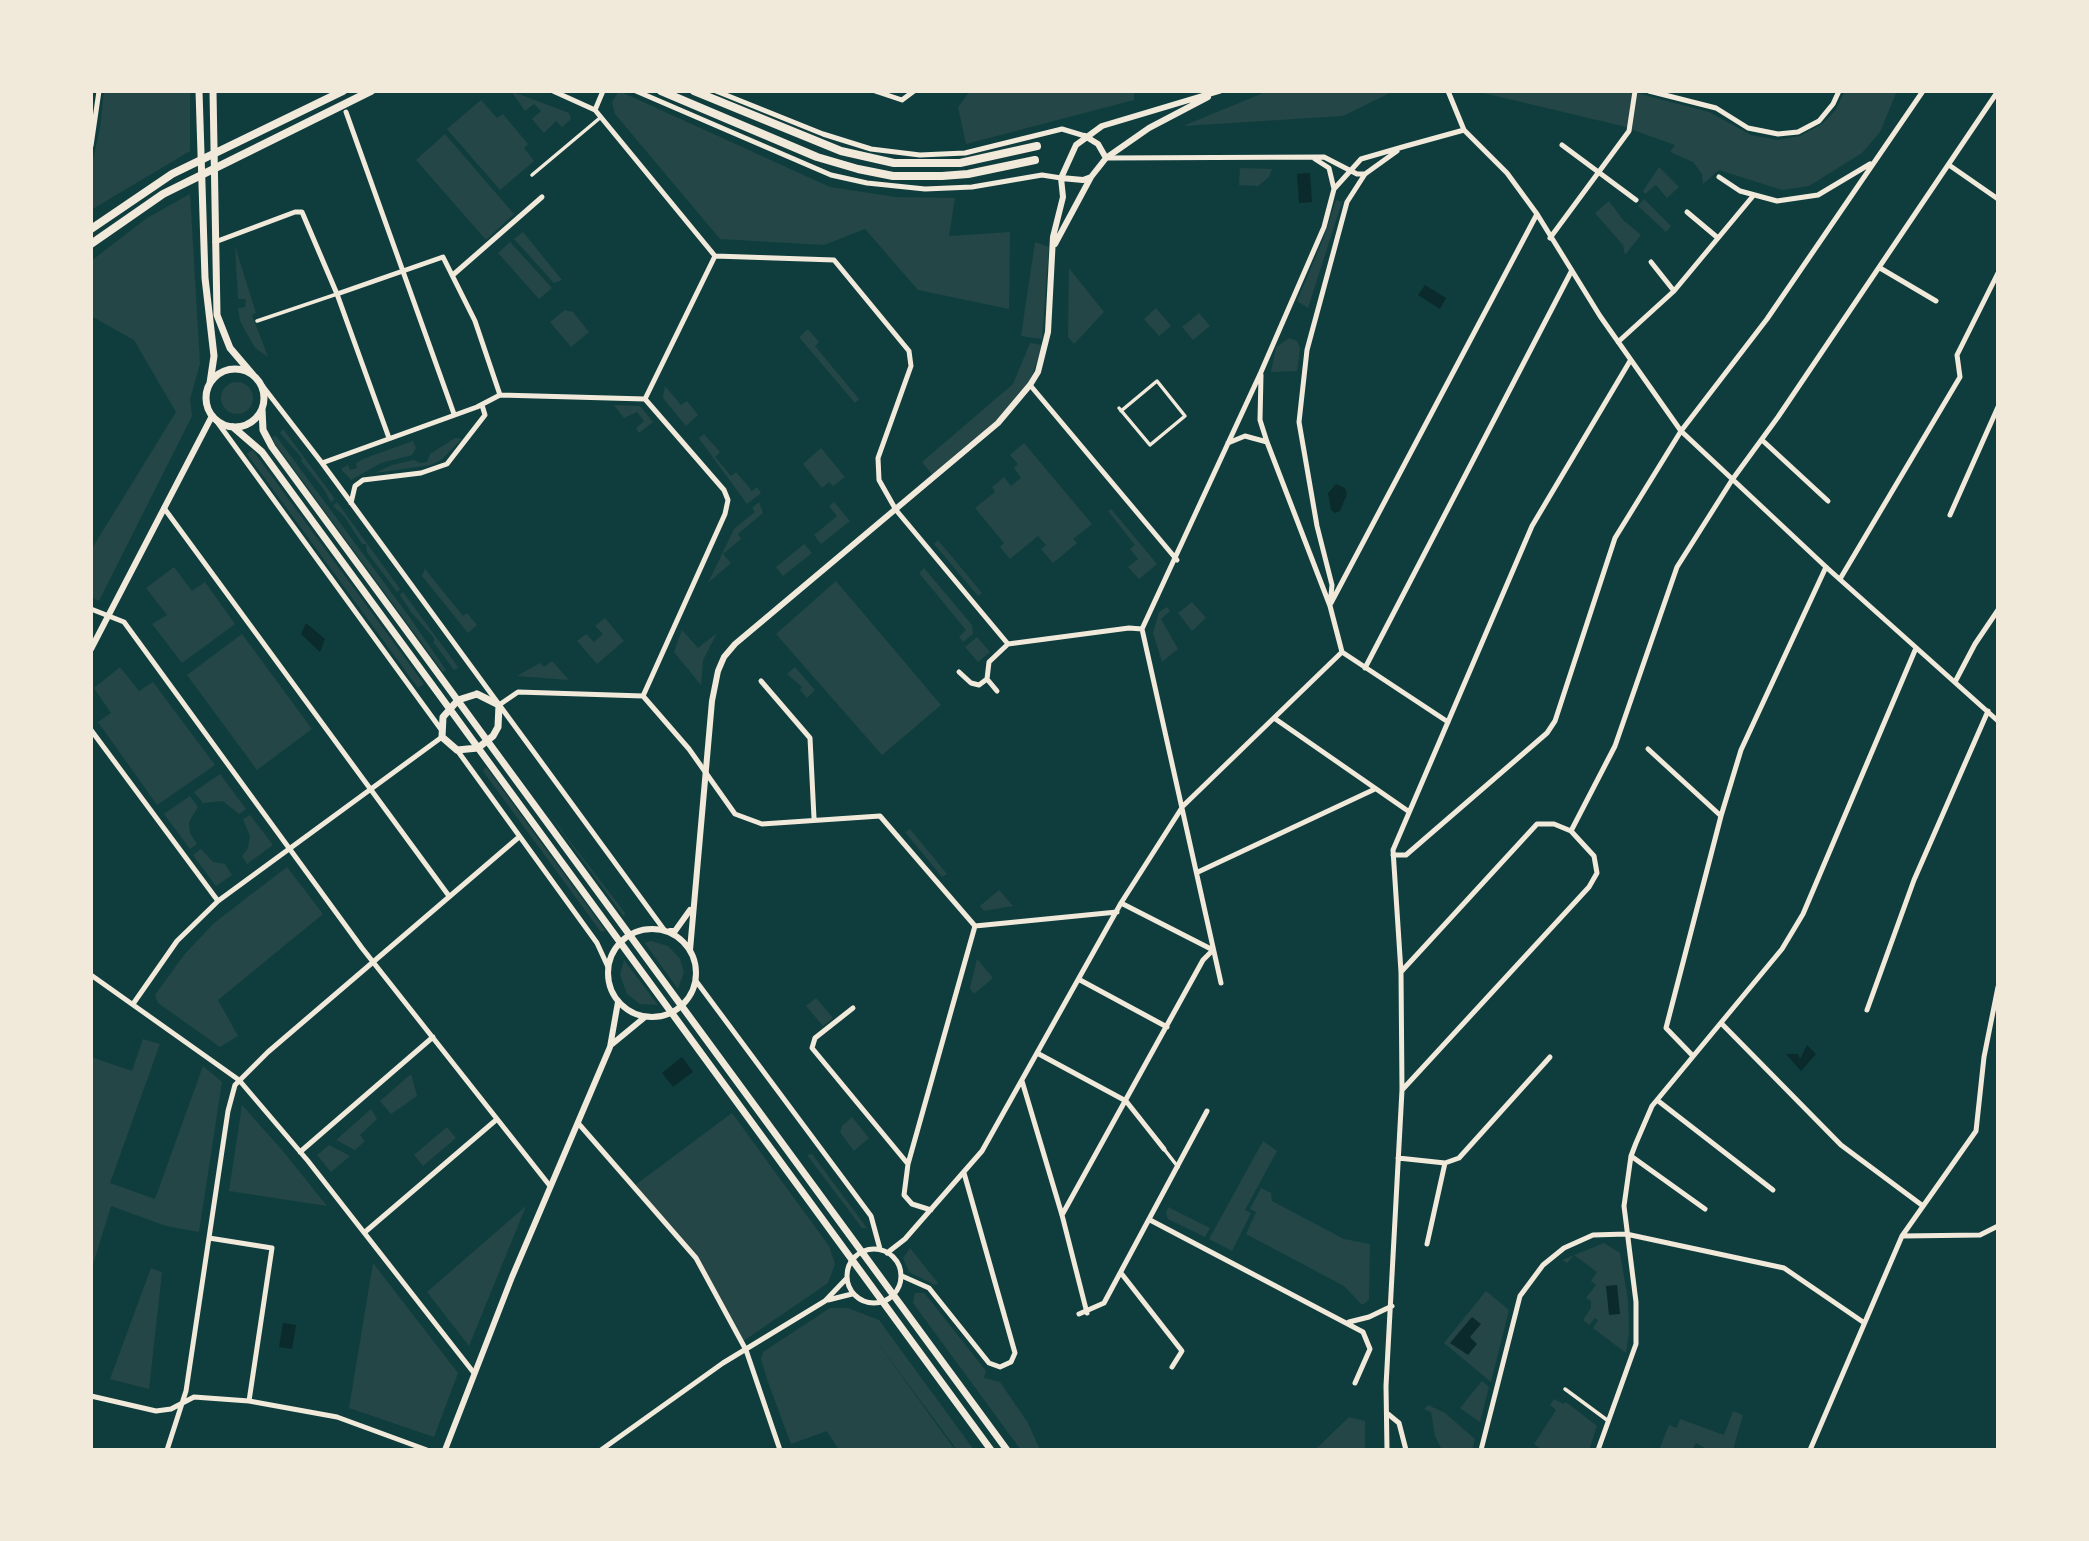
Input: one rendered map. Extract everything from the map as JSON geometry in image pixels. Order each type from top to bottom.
[{"type":"main road","points":[[199,91],[205,278],[214,356],[206,400],[214,418],[233,428],[262,452],[991,1450]]},
{"type":"main road","points":[[213,91],[218,315],[223,337],[261,384],[264,397],[262,430],[1007,1450]]},
{"type":"main road","points":[[91,229],[172,174],[343,91]]},
{"type":"main road","points":[[91,244],[132,212],[178,185],[371,91]]},
{"type":"main road","points":[[661,91],[817,157],[892,176],[968,174],[1035,160]]},
{"type":"main road","points":[[694,91],[841,151],[894,163],[960,163],[1037,146]]},
{"type":"main road","points":[[210,383],[229,370],[237,369],[253,375]]},
{"type":"main road","points":[[233,428],[250,423],[262,409]]},
{"type":"main road","points":[[477,694],[499,705],[498,727],[488,741],[478,748],[469,751],[457,750],[442,737],[440,728],[448,709],[458,700],[477,694]]},
{"type":"street","points":[[91,146],[99,91]]},
{"type":"street","points":[[553,91],[596,110],[715,256],[834,260],[911,356],[909,370],[877,465],[879,480],[896,510],[1008,644]]},
{"type":"street","points":[[596,110],[603,91]]},
{"type":"street","points":[[636,91],[831,175],[867,183],[925,189],[972,187],[1042,175],[1061,178],[1091,177]]},
{"type":"street","points":[[716,91],[822,134],[872,149],[920,155],[965,153],[1062,130],[1085,136],[1098,144],[1105,158]]},
{"type":"street","points":[[875,91],[902,100],[914,91]]},
{"type":"street","points":[[1052,249],[1091,177],[1105,158],[1149,128],[1220,91]]},
{"type":"street","points":[[880,1249],[870,1216],[696,981],[690,950],[691,909],[712,701],[718,671],[724,657],[998,423],[1031,385],[1048,332],[1052,249],[1063,197],[1061,178],[1068,157],[1085,136],[1114,122],[1220,91]]},
{"type":"street","points":[[1448,91],[1464,130],[1507,173],[1630,361],[1681,431],[1839,579],[1998,720]]},
{"type":"street","points":[[1550,238],[1629,131],[1635,91]]},
{"type":"street","points":[[1649,91],[1716,108],[1748,128],[1777,134],[1798,132],[1819,121],[1833,104],[1839,91]]},
{"type":"street","points":[[1393,855],[1406,855],[1547,733],[1555,721],[1615,538],[1681,431],[1767,319],[1923,91]]},
{"type":"street","points":[[1571,831],[1615,746],[1678,567],[1732,480],[1880,268],[1998,91]]},
{"type":"street","points":[[346,112],[454,414]]},
{"type":"street","points":[[532,175],[601,117]]},
{"type":"street","points":[[1221,983],[1144,627],[1177,560],[1324,227],[1334,189],[1348,169],[1361,159],[1464,130]]},
{"type":"street","points":[[1562,145],[1636,200]]},
{"type":"street","points":[[1330,606],[1332,586],[1302,446],[1300,398],[1307,350],[1343,213],[1365,174],[1381,160],[1406,146]]},
{"type":"street","points":[[1105,158],[1133,155],[1324,157],[1365,174]]},
{"type":"street","points":[[1308,158],[1322,161],[1329,168],[1334,189]]},
{"type":"street","points":[[1719,177],[1753,196],[1777,201],[1818,195],[1872,163]]},
{"type":"street","points":[[1949,165],[1998,199]]},
{"type":"street","points":[[1618,342],[1674,290],[1753,196]]},
{"type":"street","points":[[454,274],[542,197]]},
{"type":"street","points":[[215,242],[295,212],[302,212],[337,294],[389,438]]},
{"type":"street","points":[[1687,212],[1718,238]]},
{"type":"street","points":[[1330,606],[1536,214]]},
{"type":"street","points":[[645,399],[715,256]]},
{"type":"street","points":[[257,321],[443,257],[454,274],[475,321],[500,395]]},
{"type":"street","points":[[1651,262],[1674,290]]},
{"type":"street","points":[[1880,268],[1936,301]]},
{"type":"street","points":[[1364,668],[1571,272]]},
{"type":"street","points":[[1839,579],[1960,377],[1957,355],[1998,273]]},
{"type":"street","points":[[1387,1450],[1402,1090],[1401,972],[1393,855],[1408,811],[1532,526],[1630,361]]},
{"type":"street","points":[[1261,372],[1260,420],[1266,442],[1330,606],[1342,652],[1448,722]]},
{"type":"street","points":[[1157,381],[1185,416],[1150,445],[1120,410],[1157,381]]},
{"type":"street","points":[[261,384],[322,463],[665,931],[690,950]]},
{"type":"street","points":[[1031,385],[1177,560]]},
{"type":"street","points":[[322,463],[482,405],[500,395],[645,399],[724,490],[728,500],[726,514],[643,696]]},
{"type":"street","points":[[351,503],[355,486],[363,480],[421,473],[447,464],[485,415],[482,405]]},
{"type":"street","points":[[1950,515],[1998,407]]},
{"type":"street","points":[[91,649],[214,418],[440,728]]},
{"type":"street","points":[[1228,443],[1245,436],[1266,442]]},
{"type":"street","points":[[1762,440],[1828,501]]},
{"type":"street","points":[[164,508],[449,896]]},
{"type":"street","points":[[1692,1055],[1666,1028],[1721,816],[1741,750],[1826,567]]},
{"type":"street","points":[[91,609],[124,622],[374,962],[550,1186]]},
{"type":"street","points":[[1955,681],[1998,610]]},
{"type":"street","points":[[959,672],[964,678],[979,685],[987,679],[989,662],[1008,644],[1144,627]]},
{"type":"street","points":[[1598,1450],[1636,1344],[1636,1302],[1624,1206],[1631,1156],[1657,1100],[1782,949],[1803,914],[1916,648]]},
{"type":"street","points":[[887,1253],[905,1239],[982,1151],[1121,903],[1183,806],[1342,652]]},
{"type":"street","points":[[987,679],[997,691]]},
{"type":"street","points":[[761,681],[810,738],[814,818]]},
{"type":"street","points":[[499,705],[518,692],[643,696],[689,749],[735,814],[751,822],[880,816],[975,926]]},
{"type":"street","points":[[1867,1010],[1914,880],[1988,711]]},
{"type":"street","points":[[1274,718],[1408,811]]},
{"type":"street","points":[[91,730],[218,901]]},
{"type":"street","points":[[133,1004],[177,941],[218,901],[442,737]]},
{"type":"street","points":[[1648,749],[1721,816]]},
{"type":"street","points":[[457,750],[597,943],[608,967],[609,982],[618,1002],[632,1013],[645,1017],[663,1016],[682,1006],[696,981]]},
{"type":"street","points":[[1198,872],[1375,789]]},
{"type":"street","points":[[1401,972],[1537,824],[1554,824],[1571,831],[1594,856],[1597,873],[1589,887],[1402,1090]]},
{"type":"street","points":[[167,1450],[183,1402],[228,1111],[239,1080],[519,836]]},
{"type":"street","points":[[1121,903],[1213,950]]},
{"type":"street","points":[[608,967],[620,943],[631,934],[643,930],[675,931],[691,909]]},
{"type":"street","points":[[975,926],[1117,912]]},
{"type":"street","points":[[931,1210],[912,1204],[904,1195],[908,1164],[975,926]]},
{"type":"street","points":[[1062,1214],[1206,955],[1213,950]]},
{"type":"street","points":[[91,975],[239,1080],[365,1232],[474,1373]]},
{"type":"street","points":[[1080,980],[1167,1027]]},
{"type":"street","points":[[1810,1450],[1902,1236],[1976,1131],[1984,1057],[1998,987]]},
{"type":"street","points":[[445,1450],[550,1186],[610,1047],[618,1002]]},
{"type":"street","points":[[853,1008],[815,1038],[812,1048],[908,1164]]},
{"type":"street","points":[[610,1047],[645,1017]]},
{"type":"street","points":[[1722,1024],[1841,1145],[1923,1206]]},
{"type":"street","points":[[300,1152],[433,1037]]},
{"type":"street","points":[[1037,1053],[1126,1101],[1178,1167]]},
{"type":"street","points":[[1398,1158],[1445,1163],[1459,1158],[1550,1056]]},
{"type":"street","points":[[1022,1081],[1062,1214],[1087,1313]]},
{"type":"street","points":[[1657,1100],[1773,1190]]},
{"type":"street","points":[[1079,1314],[1087,1313],[1104,1303],[1207,1111]]},
{"type":"street","points":[[365,1232],[496,1120]]},
{"type":"street","points":[[578,1123],[696,1258],[746,1350],[780,1450]]},
{"type":"street","points":[[1631,1156],[1705,1209]]},
{"type":"street","points":[[1427,1244],[1445,1163]]},
{"type":"street","points":[[902,1276],[929,1288],[989,1363],[1000,1367],[1011,1362],[1015,1353],[964,1173]]},
{"type":"street","points":[[1150,1220],[1349,1322],[1363,1332],[1370,1349],[1355,1383]]},
{"type":"street","points":[[1902,1236],[1980,1235],[1998,1226]]},
{"type":"street","points":[[1481,1450],[1520,1296],[1543,1265],[1564,1248],[1593,1235],[1626,1234],[1784,1268],[1863,1322]]},
{"type":"street","points":[[209,1238],[272,1248],[249,1401]]},
{"type":"street","points":[[894,1258],[905,1239]]},
{"type":"street","points":[[601,1450],[723,1363],[825,1301],[846,1279],[852,1258],[873,1247],[894,1258],[902,1276],[901,1286],[883,1302],[870,1303],[852,1294],[825,1301]]},
{"type":"street","points":[[1121,1273],[1182,1351],[1172,1367]]},
{"type":"street","points":[[846,1279],[852,1294]]},
{"type":"street","points":[[1349,1322],[1369,1317],[1392,1306]]},
{"type":"street","points":[[1850,1329],[1859,1331]]},
{"type":"street","points":[[1565,1389],[1609,1422]]},
{"type":"street","points":[[91,1396],[156,1411],[203,1396],[249,1401],[337,1417],[427,1450]]},
{"type":"street","points":[[1388,1414],[1399,1423],[1406,1450]]},
{"type":"shaded area","points":[[104,91],[190,91],[190,151],[91,210],[91,169],[100,128]]},
{"type":"shaded area","points":[[511,91],[569,113],[571,119],[562,127],[556,121],[544,133],[532,119],[541,111],[534,104],[525,111]]},
{"type":"shaded area","points":[[619,91],[830,187],[896,197],[955,198],[949,236],[1010,232],[1009,309],[918,290],[865,229],[824,245],[720,239],[615,114],[612,102]]},
{"type":"shaded area","points":[[970,91],[1134,91],[1134,100],[966,144],[958,107]]},
{"type":"shaded area","points":[[1268,91],[1394,91],[1343,116],[1183,126]]},
{"type":"shaded area","points":[[1475,91],[1629,91],[1709,112],[1751,135],[1778,140],[1800,136],[1822,124],[1835,111],[1845,91],[1897,91],[1880,132],[1862,153],[1809,186],[1782,190],[1719,170],[1703,184],[1702,174],[1693,162],[1670,152],[1675,145],[1622,126]]},
{"type":"shaded area","points":[[481,100],[497,118],[503,114],[528,144],[524,148],[534,161],[500,190],[447,129]]},
{"type":"shaded area","points":[[445,134],[514,214],[486,240],[416,160]]},
{"type":"shaded area","points":[[1659,167],[1679,187],[1667,198],[1656,185],[1645,194],[1643,191]]},
{"type":"shaded area","points":[[1240,168],[1272,169],[1269,177],[1258,186],[1239,185]]},
{"type":"shaded area","points":[[1310,173],[1312,202],[1299,203],[1297,174]]},
{"type":"shaded area","points":[[190,194],[200,364],[190,399],[192,416],[99,601],[91,597],[91,550],[176,412],[134,340],[91,316],[91,261],[147,218]]},
{"type":"shaded area","points":[[1644,199],[1671,226],[1666,232],[1638,206]]},
{"type":"shaded area","points":[[1336,200],[1342,202],[1308,308],[1297,301],[1324,237]]},
{"type":"shaded area","points":[[1609,201],[1623,220],[1641,235],[1625,255],[1623,245],[1595,213]]},
{"type":"shaded area","points":[[523,232],[562,280],[554,283],[514,239]]},
{"type":"shaded area","points":[[510,242],[552,288],[539,299],[498,253]]},
{"type":"shaded area","points":[[1035,242],[1049,247],[1042,339],[1021,336]]},
{"type":"shaded area","points":[[235,246],[256,313],[252,315],[268,357],[255,348],[240,321],[238,308],[245,307],[246,299],[238,299]]},
{"type":"shaded area","points":[[1069,268],[1104,312],[1074,344],[1068,337]]},
{"type":"shaded area","points":[[1425,285],[1446,298],[1440,309],[1418,295]]},
{"type":"shaded area","points":[[1156,308],[1171,326],[1159,336],[1144,319]]},
{"type":"shaded area","points":[[565,310],[573,312],[589,332],[571,347],[550,322]]},
{"type":"shaded area","points":[[1199,313],[1210,326],[1193,340],[1182,327]]},
{"type":"shaded area","points":[[808,329],[819,342],[815,346],[859,399],[855,403],[799,337]]},
{"type":"shaded area","points":[[1289,338],[1297,341],[1300,348],[1297,371],[1271,372],[1276,347]]},
{"type":"shaded area","points":[[1030,343],[1043,345],[1029,383],[997,420],[933,476],[922,462],[1013,384]]},
{"type":"shaded area","points":[[237,382],[249,386],[253,398],[249,410],[237,414],[225,410],[221,398],[225,386]]},
{"type":"shaded area","points":[[665,386],[681,405],[687,401],[698,415],[686,426],[663,398]]},
{"type":"shaded area","points":[[614,405],[640,406],[653,422],[639,433],[636,428],[644,421],[637,412],[624,418]]},
{"type":"shaded area","points":[[283,429],[335,499],[331,502],[301,461],[302,458],[280,433]]},
{"type":"shaded area","points":[[695,433],[699,438],[704,434],[720,452],[715,457],[731,476],[736,472],[752,491],[757,487],[761,493],[747,504]]},
{"type":"shaded area","points":[[276,436],[446,670],[443,672],[274,442],[272,437]]},
{"type":"shaded area","points":[[455,438],[462,439],[441,460],[431,465],[375,473],[392,465],[414,460],[427,462],[430,454]]},
{"type":"shaded area","points":[[413,441],[416,448],[412,455],[381,463],[351,480],[341,469],[348,465],[350,470],[357,468],[356,463],[363,459]]},
{"type":"shaded area","points":[[1024,443],[1092,524],[1073,539],[1077,543],[1053,563],[1041,549],[1046,545],[1038,536],[1010,559],[1000,547],[1004,543],[975,508],[995,492],[992,487],[1004,477],[1011,486],[1021,478],[1014,468],[1018,464],[1010,455]]},
{"type":"shaded area","points":[[821,448],[845,477],[833,486],[829,482],[822,488],[803,464]]},
{"type":"shaded area","points":[[252,450],[424,684],[418,688],[247,454]]},
{"type":"shaded area","points":[[1336,484],[1345,488],[1347,494],[1340,511],[1335,513],[1331,510],[1328,493]]},
{"type":"shaded area","points":[[337,502],[400,589],[397,592],[367,552],[366,544],[362,544],[344,516],[333,506]]},
{"type":"shaded area","points":[[759,502],[763,513],[738,534],[741,539],[723,554],[731,563],[708,583],[734,529],[755,512],[752,508]]},
{"type":"shaded area","points":[[834,502],[850,521],[821,544],[814,535],[837,516],[829,506]]},
{"type":"shaded area","points":[[1111,509],[1157,564],[1139,579],[1128,567],[1138,559],[1130,549],[1135,545],[1108,511]]},
{"type":"shaded area","points":[[938,540],[982,593],[978,596],[934,544]]},
{"type":"shaded area","points":[[804,544],[812,553],[783,576],[776,567]]},
{"type":"shaded area","points":[[174,567],[192,591],[205,582],[235,624],[182,663],[152,624],[167,615],[146,588]]},
{"type":"shaded area","points":[[924,568],[972,625],[973,634],[963,642],[959,637],[966,630],[919,573]]},
{"type":"shaded area","points":[[425,569],[463,616],[467,613],[477,625],[468,633],[422,576]]},
{"type":"shaded area","points":[[836,581],[941,705],[882,755],[776,634]]},
{"type":"shaded area","points":[[403,592],[457,669],[454,670],[434,643],[434,638],[411,612],[400,595]]},
{"type":"shaded area","points":[[1192,602],[1206,618],[1192,631],[1178,613]]},
{"type":"shaded area","points":[[1167,607],[1170,611],[1161,619],[1178,649],[1162,662],[1153,633],[1159,612]]},
{"type":"shaded area","points":[[605,618],[624,641],[597,664],[577,641],[586,634],[594,642],[603,634],[595,626]]},
{"type":"shaded area","points":[[306,623],[325,639],[320,652],[301,634]]},
{"type":"shaded area","points":[[682,630],[698,648],[717,633],[703,660],[701,685],[674,652]]},
{"type":"shaded area","points":[[242,634],[312,729],[257,770],[187,675]]},
{"type":"shaded area","points":[[977,637],[990,652],[978,662],[965,647]]},
{"type":"shaded area","points":[[552,661],[569,680],[517,676],[540,663],[544,667]]},
{"type":"shaded area","points":[[120,667],[139,691],[153,682],[215,765],[157,805],[98,722],[111,713],[94,688]]},
{"type":"shaded area","points":[[795,667],[815,690],[807,698],[800,690],[802,687],[787,674]]},
{"type":"shaded area","points":[[486,767],[605,931],[601,932],[483,771]]},
{"type":"shaded area","points":[[220,774],[246,809],[239,814],[223,801],[203,803],[194,792]]},
{"type":"shaded area","points":[[190,796],[198,807],[189,822],[190,833],[197,844],[190,849],[164,814]]},
{"type":"shaded area","points":[[543,806],[625,913],[624,917],[572,846]]},
{"type":"shaded area","points":[[250,815],[273,845],[247,864],[242,856],[248,848],[250,836],[243,819]]},
{"type":"shaded area","points":[[910,829],[947,874],[942,877],[905,832]]},
{"type":"shaded area","points":[[201,849],[213,862],[225,864],[232,875],[216,886],[193,855]]},
{"type":"shaded area","points":[[287,867],[323,914],[218,1000],[238,1036],[220,1047],[158,1003],[155,995],[184,955],[214,923]]},
{"type":"shaded area","points":[[999,890],[1013,906],[984,911],[980,906]]},
{"type":"shaded area","points":[[651,941],[668,946],[680,959],[684,972],[678,989],[645,943]]},
{"type":"shaded area","points":[[977,959],[993,978],[974,994],[970,988]]},
{"type":"shaded area","points":[[624,960],[658,1005],[640,1004],[627,994],[620,975]]},
{"type":"shaded area","points":[[816,998],[833,1018],[823,1026],[806,1006]]},
{"type":"shaded area","points":[[143,1039],[160,1044],[110,1183],[155,1199],[203,1066],[222,1082],[199,1232],[166,1226],[111,1206],[91,1271],[91,1057],[132,1071]]},
{"type":"shaded area","points":[[1807,1045],[1816,1054],[1801,1071],[1786,1054],[1798,1054],[1800,1059]]},
{"type":"shaded area","points":[[682,1057],[693,1072],[673,1087],[662,1073]]},
{"type":"shaded area","points":[[411,1074],[417,1096],[391,1114],[380,1101]]},
{"type":"shaded area","points":[[242,1105],[282,1150],[327,1206],[229,1191]]},
{"type":"shaded area","points":[[371,1109],[377,1119],[360,1135],[365,1141],[355,1150],[336,1140]]},
{"type":"shaded area","points":[[732,1113],[829,1246],[835,1264],[828,1283],[742,1342],[696,1258],[634,1186]]},
{"type":"shaded area","points":[[852,1117],[869,1138],[854,1151],[840,1132],[842,1126]]},
{"type":"shaded area","points":[[447,1127],[456,1138],[423,1166],[414,1155]]},
{"type":"shaded area","points":[[1263,1141],[1277,1151],[1245,1210],[1251,1213],[1232,1251],[1209,1239]]},
{"type":"shaded area","points":[[329,1145],[350,1156],[331,1172],[317,1155]]},
{"type":"shaded area","points":[[812,1154],[867,1228],[862,1228],[807,1155]]},
{"type":"shaded area","points":[[1261,1188],[1271,1193],[1272,1201],[1344,1239],[1370,1244],[1369,1300],[1362,1305],[1344,1286],[1246,1234],[1256,1212],[1250,1209]]},
{"type":"shaded area","points":[[526,1206],[469,1346],[427,1292]]},
{"type":"shaded area","points":[[1168,1207],[1210,1228],[1205,1237],[1168,1219]]},
{"type":"shaded area","points":[[1604,1243],[1620,1253],[1628,1300],[1629,1333],[1626,1353],[1593,1328],[1598,1320],[1595,1318],[1589,1325],[1583,1320],[1591,1308],[1591,1301],[1586,1298],[1596,1285],[1591,1281],[1597,1272],[1574,1255]]},
{"type":"shaded area","points":[[910,1248],[938,1283],[935,1285],[909,1272],[903,1258]]},
{"type":"shaded area","points":[[373,1263],[458,1373],[434,1437],[349,1408]]},
{"type":"shaded area","points":[[151,1268],[162,1272],[149,1389],[110,1379]]},
{"type":"shaded area","points":[[1617,1285],[1620,1314],[1609,1315],[1606,1286]]},
{"type":"shaded area","points":[[1486,1291],[1509,1310],[1491,1382],[1444,1343]]},
{"type":"shaded area","points":[[915,1293],[924,1293],[930,1300],[986,1371],[984,1378],[1000,1382],[1028,1423],[1040,1450],[1021,1450],[913,1303]]},
{"type":"shaded area","points":[[830,1308],[848,1308],[879,1320],[974,1450],[957,1450],[872,1335],[955,1450],[839,1450],[827,1431],[791,1444],[761,1359],[763,1352]]},
{"type":"shaded area","points":[[1472,1317],[1481,1324],[1470,1337],[1477,1344],[1468,1355],[1450,1343]]},
{"type":"shaded area","points":[[283,1323],[296,1325],[292,1349],[279,1347]]},
{"type":"shaded area","points":[[1482,1381],[1489,1387],[1480,1422],[1460,1408]]},
{"type":"shaded area","points":[[1554,1399],[1563,1404],[1566,1402],[1597,1426],[1589,1450],[1543,1450],[1534,1444],[1556,1410],[1550,1405]]},
{"type":"shaded area","points":[[1428,1405],[1445,1413],[1475,1439],[1472,1450],[1442,1450],[1435,1436],[1431,1412],[1424,1409]]},
{"type":"shaded area","points":[[1733,1411],[1743,1415],[1733,1450],[1708,1450],[1696,1443],[1692,1450],[1659,1450],[1669,1425],[1677,1428],[1680,1419],[1724,1435]]},
{"type":"shaded area","points":[[1349,1417],[1365,1421],[1365,1450],[1315,1450]]}]
